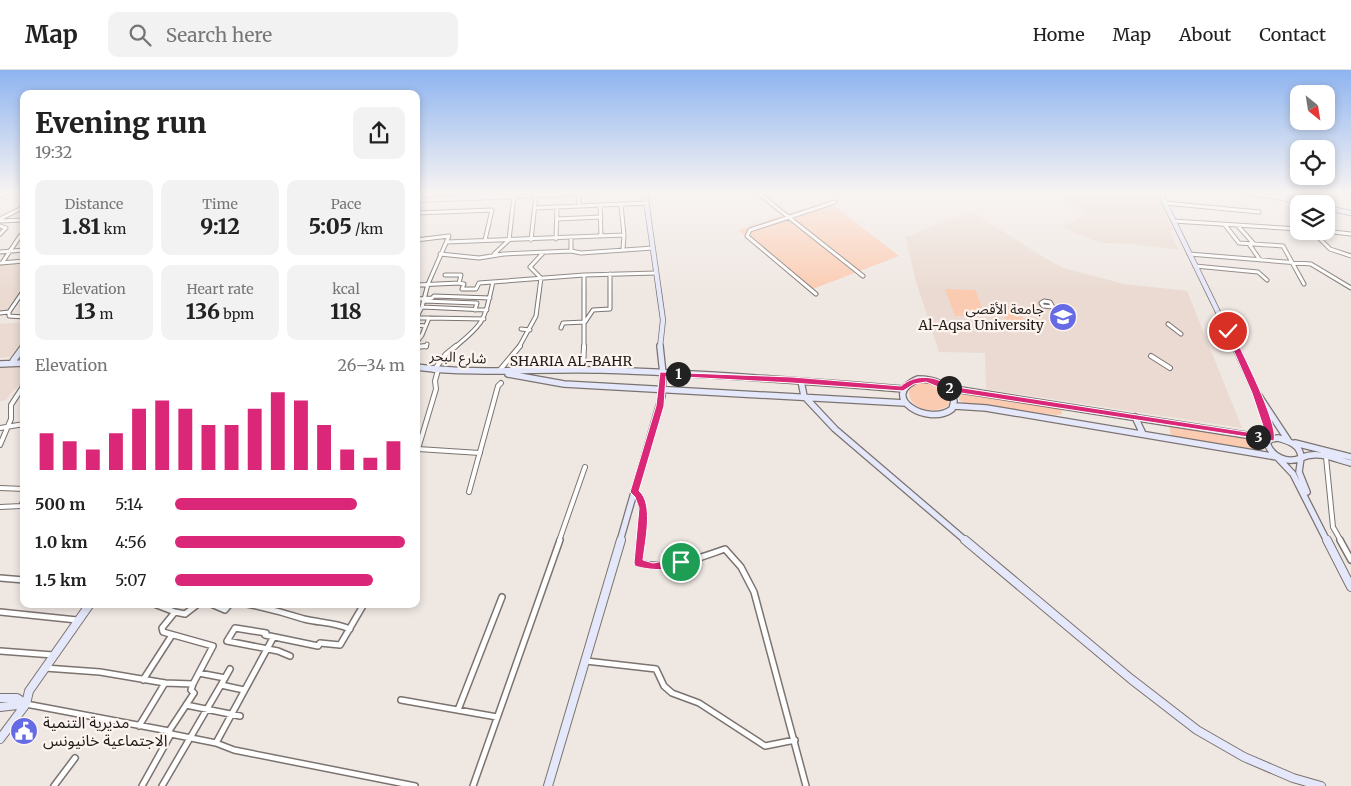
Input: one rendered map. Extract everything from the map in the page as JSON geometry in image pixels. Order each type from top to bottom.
[{"type":"main road","points":[[548,786],[657,416],[662,389],[659,341],[663,320],[650,226]]},
{"type":"main road","points":[[1176,226],[1228,331],[1256,393],[1269,428],[1271,439]]},
{"type":"main road","points":[[13,361],[20,351]]},
{"type":"main road","points":[[0,363],[20,361]]},
{"type":"main road","points":[[0,363],[20,361]]},
{"type":"main road","name":"شارع البحر","points":[[420,367],[436,370],[498,372]]},
{"type":"main road","name":"SHARIA AL-BAHR","points":[[498,372],[583,370],[801,381],[903,389]]},
{"type":"main road","name":"SHARIA AL-BAHR","points":[[498,372],[550,383],[905,403]]},
{"type":"main road","points":[[926,379],[948,388],[956,400],[955,406],[945,415],[929,416],[919,413],[905,403],[902,398],[903,389],[912,381],[926,379]]},
{"type":"main road","points":[[801,381],[804,396],[835,429],[1124,673],[1197,730],[1244,757],[1293,778],[1321,786]]},
{"type":"main road","points":[[948,388],[1271,439],[1278,438],[1351,456]]},
{"type":"main road","points":[[1256,393],[1290,442],[1301,452],[1299,472],[1314,511]]},
{"type":"main road","points":[[955,406],[986,408],[1294,461],[1306,454],[1351,463]]},
{"type":"main road","points":[[1135,417],[1143,434]]},
{"type":"main road","points":[[1271,439],[1267,443],[1268,446],[1291,470],[1314,511],[1351,587]]},
{"type":"main road","points":[[1,737],[26,704],[29,691],[87,608]]},
{"type":"main road","points":[[0,698],[17,698],[26,704]]},
{"type":"main road","points":[[0,707],[26,704]]},
{"type":"street","points":[[0,234],[6,228],[1,226]]},
{"type":"street","points":[[485,240],[488,226]]},
{"type":"street","points":[[511,226],[509,240],[494,254],[571,251],[581,253],[652,248]]},
{"type":"street","points":[[531,240],[533,226]]},
{"type":"street","points":[[556,239],[557,226]]},
{"type":"street","points":[[600,226],[601,236]]},
{"type":"street","points":[[623,226],[623,249]]},
{"type":"street","points":[[761,226],[750,230],[748,236],[816,294]]},
{"type":"street","points":[[801,226],[863,276]]},
{"type":"street","points":[[1226,226],[1239,243],[1283,246],[1304,284]]},
{"type":"street","points":[[1238,226],[1254,244]]},
{"type":"street","points":[[1246,226],[1290,229]]},
{"type":"street","points":[[1335,232],[1351,234]]},
{"type":"street","points":[[447,242],[624,235]]},
{"type":"street","points":[[1,263],[20,236]]},
{"type":"street","points":[[420,240],[449,236],[428,284],[420,311]]},
{"type":"street","points":[[571,238],[571,251]]},
{"type":"street","points":[[1321,240],[1332,250],[1351,256]]},
{"type":"street","points":[[1249,244],[1260,260]]},
{"type":"street","points":[[0,252],[20,250]]},
{"type":"street","points":[[541,278],[530,267],[542,253]]},
{"type":"street","points":[[440,254],[472,258],[504,254]]},
{"type":"street","points":[[1189,254],[1315,265],[1351,288]]},
{"type":"street","points":[[1,263],[20,261]]},
{"type":"street","points":[[1195,266],[1258,272],[1267,280]]},
{"type":"street","points":[[420,284],[459,283],[464,284],[462,289],[476,289],[478,283],[584,275],[656,273]]},
{"type":"street","points":[[585,322],[594,310],[610,309],[610,274]]},
{"type":"street","points":[[445,275],[461,276],[459,283]]},
{"type":"street","points":[[583,370],[584,275]]},
{"type":"street","points":[[498,372],[515,354],[530,330],[538,311],[541,278]]},
{"type":"street","points":[[420,442],[436,389],[436,370],[446,354],[477,328],[484,319],[493,282]]},
{"type":"street","points":[[9,312],[20,295]]},
{"type":"street","points":[[423,300],[434,296],[490,298]]},
{"type":"street","points":[[420,300],[477,303],[475,310]]},
{"type":"street","points":[[422,307],[487,310]]},
{"type":"street","points":[[0,313],[9,312]]},
{"type":"street","points":[[9,312],[9,316],[20,317]]},
{"type":"street","points":[[420,318],[484,319]]},
{"type":"street","points":[[420,337],[429,318]]},
{"type":"street","points":[[561,328],[563,323],[585,322]]},
{"type":"street","points":[[1168,324],[1182,334]]},
{"type":"street","points":[[420,325],[425,326]]},
{"type":"street","points":[[520,329],[530,330]]},
{"type":"street","points":[[420,346],[426,347],[427,344]]},
{"type":"street","points":[[1151,356],[1170,368]]},
{"type":"street","points":[[470,492],[498,386],[501,383]]},
{"type":"street","points":[[0,445],[10,419],[8,413],[10,404],[20,390]]},
{"type":"street","points":[[0,428],[20,425]]},
{"type":"street","points":[[420,449],[480,453]]},
{"type":"street","points":[[1326,457],[1333,528],[1351,560]]},
{"type":"street","points":[[473,786],[585,467]]},
{"type":"street","points":[[0,488],[20,489]]},
{"type":"street","points":[[634,492],[638,495],[643,508],[638,563],[653,567],[666,566],[725,550],[741,567],[754,592],[806,786]]},
{"type":"street","points":[[0,507],[20,506]]},
{"type":"street","points":[[0,578],[20,580]]},
{"type":"street","points":[[458,710],[502,597]]},
{"type":"street","points":[[171,608],[174,612],[186,614],[193,608]]},
{"type":"street","points":[[265,608],[293,614],[304,619],[337,623],[350,629]]},
{"type":"street","points":[[290,656],[278,651],[265,650],[227,641],[235,628],[266,633],[265,635],[272,638],[318,646],[320,643],[340,645],[362,608]]},
{"type":"street","points":[[142,786],[194,693],[191,690],[193,684],[213,646],[163,632],[162,628],[174,612]]},
{"type":"street","points":[[1,613],[79,620]]},
{"type":"street","points":[[143,680],[172,636]]},
{"type":"street","points":[[216,743],[272,638]]},
{"type":"street","points":[[0,651],[53,655]]},
{"type":"street","points":[[586,661],[656,669],[664,686],[672,693],[699,703],[765,746],[795,740]]},
{"type":"street","points":[[45,668],[100,672],[143,680],[193,684]]},
{"type":"street","points":[[162,786],[230,669]]},
{"type":"street","points":[[199,673],[225,678]]},
{"type":"street","points":[[139,726],[165,682]]},
{"type":"street","points":[[221,685],[244,690]]},
{"type":"street","points":[[401,700],[497,717]]},
{"type":"street","points":[[26,704],[139,726],[294,763],[415,786]]},
{"type":"street","points":[[186,705],[240,716]]},
{"type":"street","points":[[54,786],[75,758]]},
{"type":"shaded area","points":[[749,226],[861,226],[899,256],[810,290],[738,230]]},
{"type":"shaded area","name":"جامعة الأقصى Al-Aqsa University","points":[[933,226],[995,226],[1063,268],[1124,284],[1187,291],[1242,428],[986,389],[985,353],[939,352],[916,281],[905,237]]},
{"type":"shaded area","points":[[1171,226],[1173,230],[1169,231],[1179,250],[1133,244],[1100,243],[1061,227]]},
{"type":"shaded area","points":[[20,262],[20,294],[7,312],[0,312],[0,264]]},
{"type":"shaded area","points":[[945,289],[975,290],[986,316],[955,316]]},
{"type":"shaded area","points":[[1002,308],[1019,309],[1026,329],[1008,328]]},
{"type":"shaded area","points":[[20,322],[20,345],[10,357],[0,358],[0,324]]},
{"type":"shaded area","points":[[20,364],[20,385],[14,389],[6,400],[0,401],[0,365]]},
{"type":"shaded area","points":[[923,382],[932,383],[946,391],[950,399],[948,406],[942,409],[929,410],[912,402],[909,390],[914,385]]},
{"type":"shaded area","points":[[967,393],[1056,406],[1062,411],[1062,414],[1057,415],[966,404],[959,400],[959,396]]},
{"type":"shaded area","points":[[1169,424],[1255,438],[1262,446],[1258,450],[1171,436]]},
{"type":"place","name":"جامعة الأقصى Al-Aqsa University","points":[[1063,317]]},
{"type":"place","name":"مديرية التنمية الاجتماعية خانيونس","points":[[24,731]]},
{"type":"route","points":[[681,562],[653,567],[638,563],[643,508],[638,495],[634,492],[660,406],[662,374],[792,380],[903,389],[906,384],[912,381],[926,379],[948,388],[964,391],[1271,439],[1269,428],[1256,393],[1228,331]]}]
